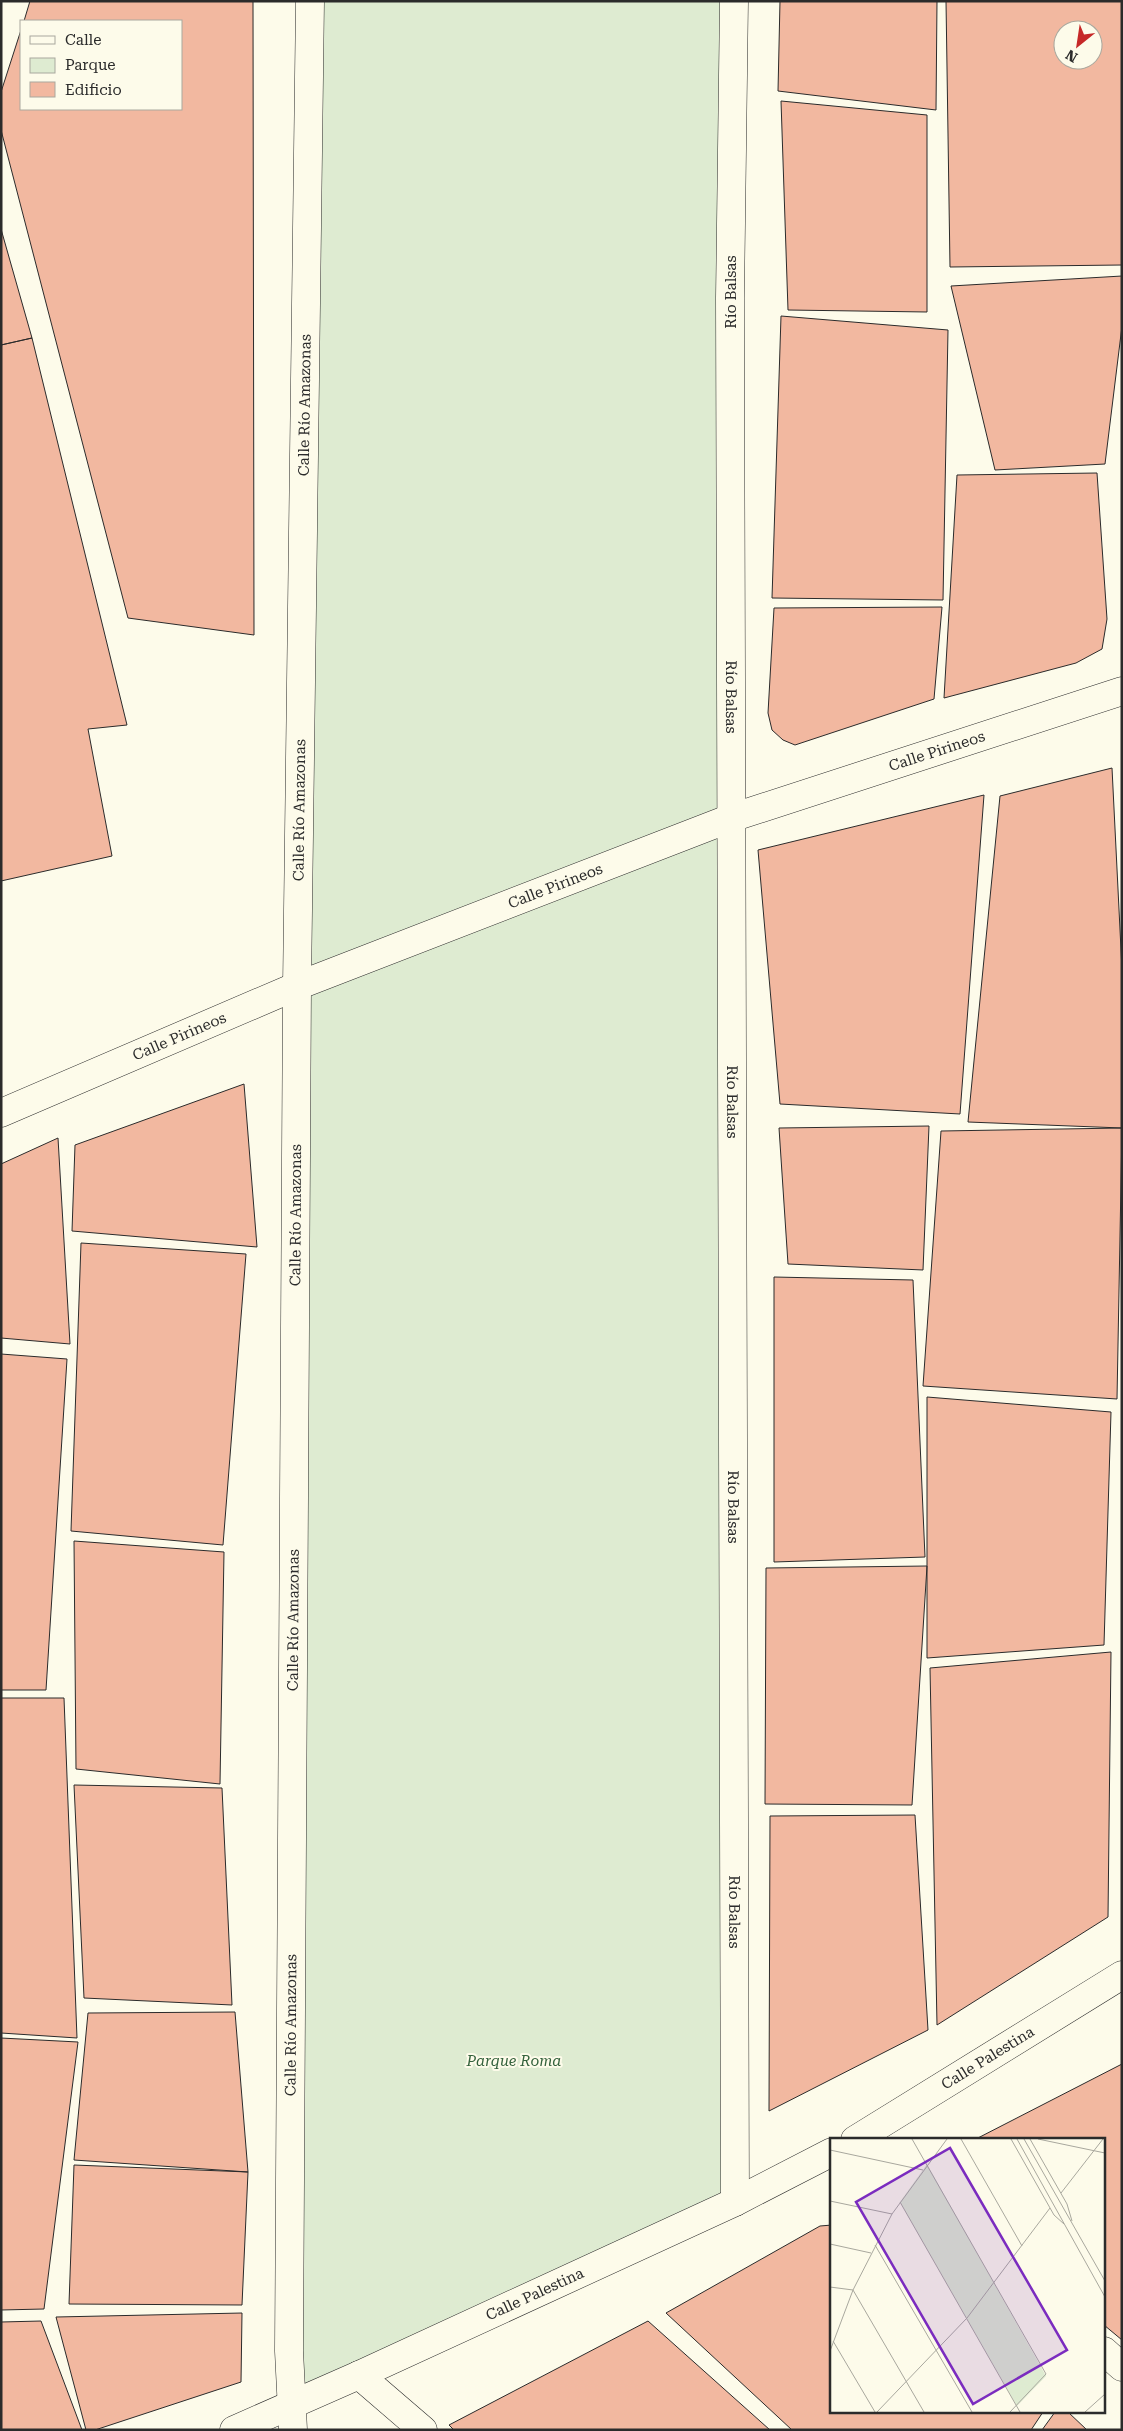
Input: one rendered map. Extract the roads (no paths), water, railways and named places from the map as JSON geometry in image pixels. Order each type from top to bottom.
[{"type":"street","name":"Calle Río Amazonas","points":[[293,2417],[288,2351],[297,986],[310,1]]},
{"type":"street","name":"Río Balsas","points":[[734,1],[730,298],[730,818],[735,2202]]},
{"type":"street","name":"Calle Pirineos","points":[[1,1113],[297,986],[730,818],[1122,691]]},
{"type":"street","name":"Calle Palestina","points":[[861,2138],[1122,1975]]},
{"type":"street","name":"Calle Palestina","points":[[234,2430],[293,2417],[359,2375],[735,2202],[830,2153]]},
{"type":"street","points":[[1106,2353],[1122,2367]]},
{"type":"street","points":[[359,2375],[423,2430]]},
{"type":"park label","name":"Parque Roma","points":[[514,2061]]}]
